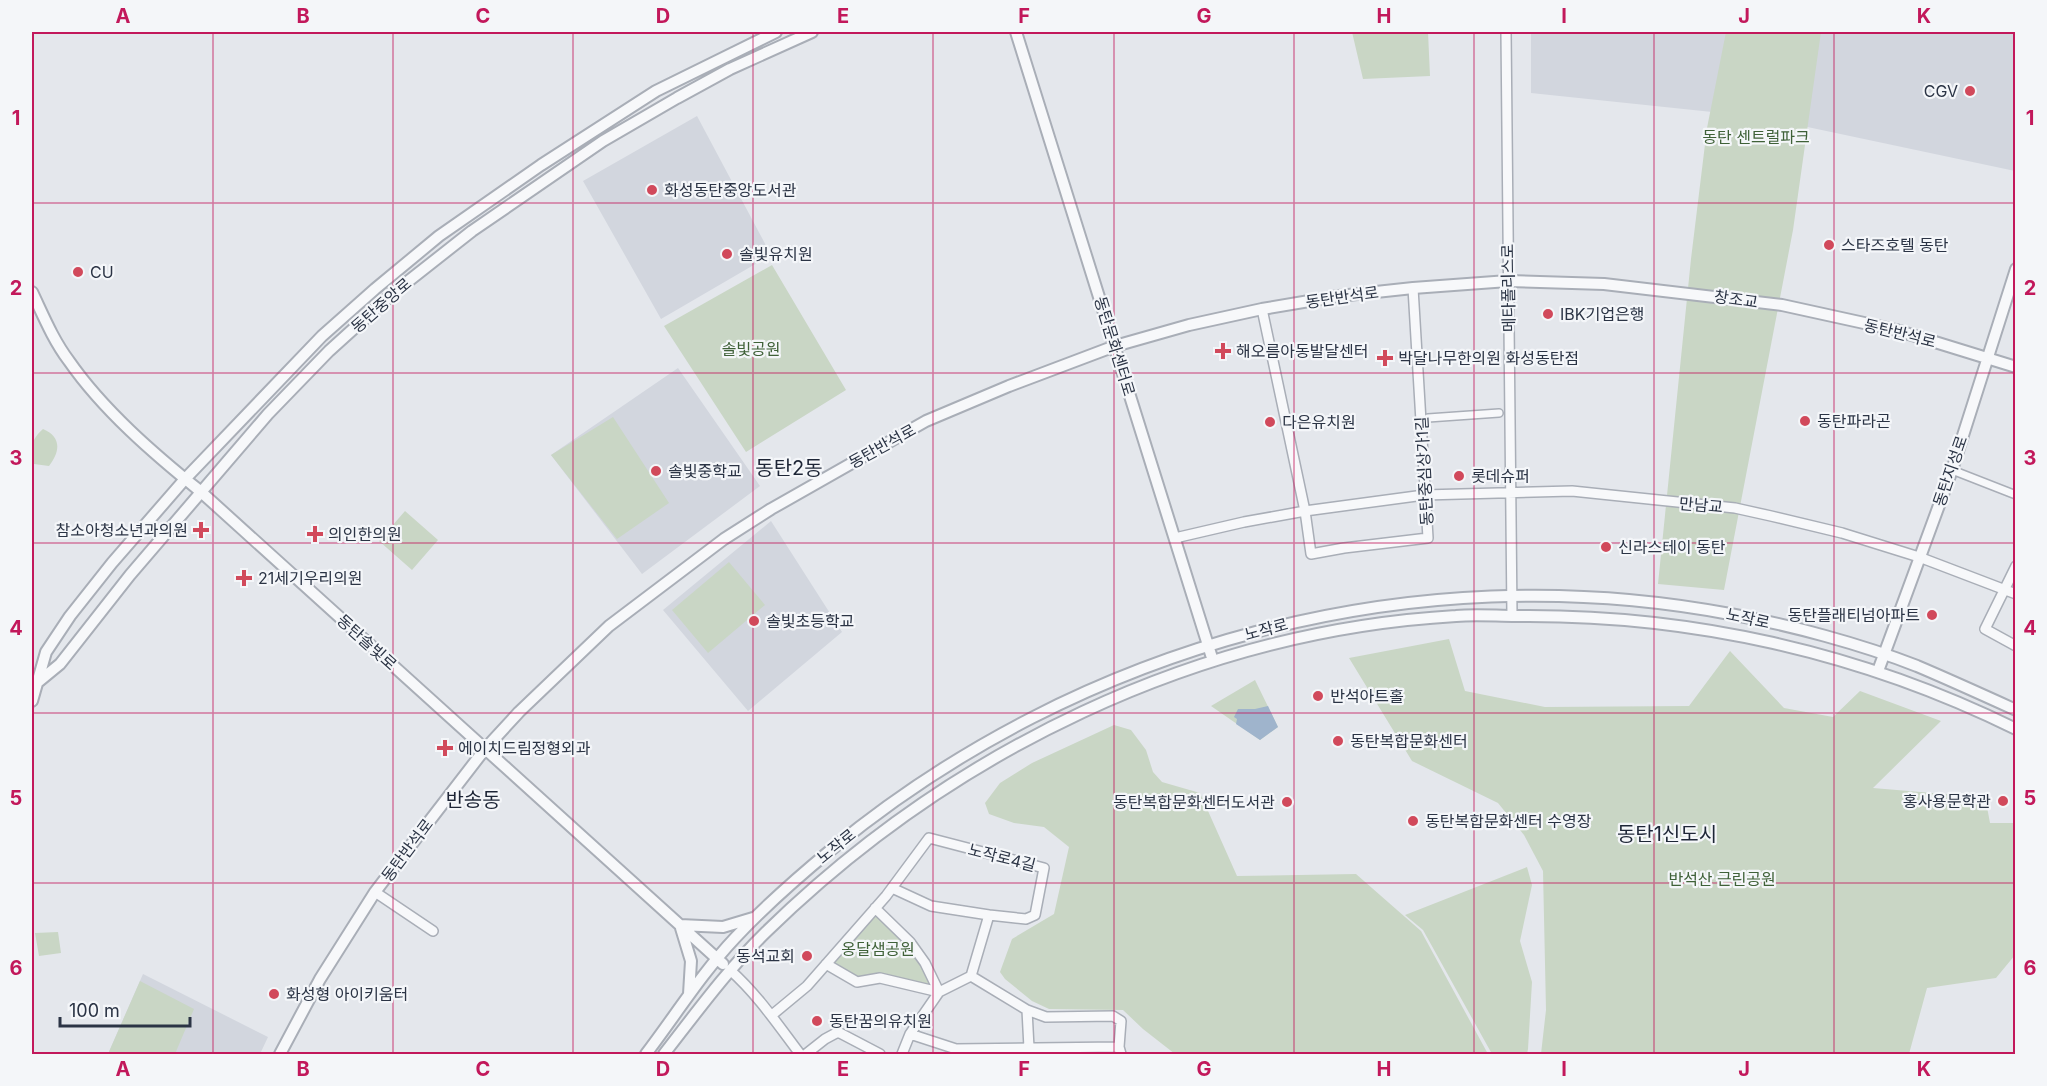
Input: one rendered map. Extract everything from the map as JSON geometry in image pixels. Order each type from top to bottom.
[{"type":"street","name":"동탄중앙로","points":[[32,701],[33,684],[46,652],[70,616],[112,563],[185,479],[322,336],[439,236],[541,165],[656,90],[776,32]]},
{"type":"street","name":"동탄중앙로","points":[[33,684],[60,664],[101,610],[200,491],[276,406],[329,351],[392,294],[472,231],[603,141],[730,69],[813,32]]},
{"type":"street","name":"동탄문화센터로","points":[[1016,32],[1213,661]]},
{"type":"street","name":"메타폴리스로","points":[[1506,32],[1512,616]]},
{"type":"street","name":"동탄지성로","points":[[1878,671],[1952,470],[2016,269]]},
{"type":"street","name":"동탄반석로","points":[[280,1054],[320,979],[375,892],[485,749],[519,712],[609,626],[738,529],[926,421],[1019,382],[1115,346],[1189,325],[1262,309],[1339,296],[1508,281],[1604,284],[1689,293]]},
{"type":"street","name":"동탄중심상가1길","points":[[1262,309],[1305,511],[1311,554],[1428,538],[1413,288]]},
{"type":"street","name":"동탄솔빛로","points":[[32,292],[58,345],[87,385],[185,479],[730,970]]},
{"type":"street","name":"창조교","points":[[1689,293],[1782,305]]},
{"type":"street","name":"동탄반석로","points":[[1782,305],[1896,330],[2016,366]]},
{"type":"street","points":[[1428,418],[1499,413]]},
{"type":"street","points":[[1952,470],[2016,495]]},
{"type":"street","name":"만남교","points":[[1175,538],[1305,511],[1424,495],[1572,491],[1735,508],[1842,533],[1919,558],[2016,594]]},
{"type":"street","points":[[2016,566],[1985,628],[2016,646]]},
{"type":"street","name":"노작로","points":[[646,1054],[732,940],[815,863],[858,828],[939,770],[1000,734],[1062,702],[1154,663],[1208,645],[1302,619],[1370,607],[1459,598],[1585,597],[1658,603],[1723,612],[1814,634],[1883,655],[2016,710]]},
{"type":"street","points":[[1459,598],[1465,607],[1459,615]]},
{"type":"street","name":"노작로","points":[[664,1054],[730,970],[766,931],[862,847],[956,780],[1046,729],[1159,680],[1213,661],[1269,646],[1382,623],[1459,615],[1587,616],[1655,622],[1719,631],[1809,651],[1878,671],[1930,690],[2016,729]]},
{"type":"street","points":[[1265,629],[1263,639],[1269,646]]},
{"type":"street","points":[[1809,651],[1817,643],[1814,634]]},
{"type":"street","points":[[1154,663],[1162,669],[1159,680]]},
{"type":"street","points":[[1930,690],[1926,680],[1929,676],[1936,675]]},
{"type":"street","name":"노작로4길","points":[[772,1015],[807,986],[892,888],[929,838],[1044,868],[1035,915],[1026,919],[931,906],[892,888]]},
{"type":"street","points":[[375,892],[433,931]]},
{"type":"street","points":[[875,908],[910,942],[925,963],[939,992]]},
{"type":"street","points":[[902,1054],[910,1034],[939,992],[971,976],[989,915]]},
{"type":"street","points":[[689,996],[691,961],[680,925],[723,927],[756,917],[756,929],[766,931]]},
{"type":"street","points":[[826,964],[857,982],[879,978],[939,992]]},
{"type":"street","points":[[730,970],[746,984],[772,1015],[800,1054]]},
{"type":"street","points":[[910,1034],[956,1049],[1029,1048],[1120,1051],[1120,1021],[1113,1016],[1047,1017],[1027,1010],[971,976]]},
{"type":"street","points":[[689,996],[695,992],[700,994],[701,1007]]},
{"type":"street","points":[[1027,1010],[1029,1048]]},
{"type":"street","points":[[806,1054],[838,1032],[880,1054]]},
{"type":"shaded area","points":[[1531,32],[2015,32],[2015,171],[1760,117],[1531,93]]},
{"type":"shaded area","points":[[697,116],[771,255],[661,319],[583,181]]},
{"type":"shaded area","name":"솔빛중학교","points":[[678,368],[760,486],[642,574],[551,455]]},
{"type":"shaded area","name":"솔빛초등학교","points":[[771,521],[842,632],[748,711],[663,610]]},
{"type":"shaded area","points":[[143,974],[268,1037],[260,1054],[108,1054]]},
{"type":"green space","points":[[1352,32],[1428,32],[1430,76],[1363,79]]},
{"type":"green space","name":"동탄 센트럴파크","points":[[1726,32],[1821,32],[1793,230],[1724,590],[1658,584],[1691,259],[1707,128]]},
{"type":"green space","name":"솔빛공원","points":[[772,265],[846,390],[746,452],[664,326]]},
{"type":"green space","points":[[613,417],[669,503],[617,539],[551,455]]},
{"type":"green space","points":[[43,429],[54,436],[57,445],[49,466],[34,464],[31,454],[34,441]]},
{"type":"green space","points":[[405,511],[438,540],[412,570],[379,541]]},
{"type":"green space","points":[[729,562],[765,605],[708,653],[672,610]]},
{"type":"green space","name":"반석산 근린공원","points":[[1449,639],[1465,691],[1545,707],[1689,706],[1730,651],[1784,708],[1833,717],[1860,691],[1941,721],[1873,788],[1968,796],[1987,807],[1990,823],[2015,823],[2015,955],[1996,978],[1927,988],[1909,1054],[1541,1054],[1546,1010],[1543,871],[1524,835],[1498,803],[1412,761],[1349,658]]},
{"type":"green space","points":[[1255,680],[1278,727],[1260,740],[1211,706]]},
{"type":"green space","points":[[1114,725],[1131,730],[1146,750],[1153,772],[1162,782],[1200,793],[1237,876],[1356,874],[1421,931],[1488,1054],[1175,1054],[1123,1010],[1049,1009],[1032,1001],[1005,979],[1000,972],[1012,939],[1054,914],[1069,847],[1044,827],[1014,823],[989,814],[985,803],[1000,783],[1032,763]]},
{"type":"green space","points":[[1527,867],[1532,885],[1520,941],[1532,982],[1528,1049],[1527,1054],[1492,1054],[1423,930],[1405,915]]},
{"type":"green space","name":"옹달샘공원","points":[[876,911],[909,943],[937,990],[880,977],[859,981],[829,964]]},
{"type":"green space","points":[[58,932],[61,953],[39,956],[35,933]]},
{"type":"green space","points":[[140,981],[194,1009],[175,1054],[108,1054]]},
{"type":"water","points":[[1268,706],[1278,727],[1260,740],[1236,724],[1237,719],[1234,717],[1238,709]]},
{"type":"place","name":"CGV","points":[[1970,91]]},
{"type":"place","name":"화성동탄중앙도서관","points":[[652,190]]},
{"type":"place","name":"스타즈호텔 동탄","points":[[1829,245]]},
{"type":"place","name":"솔빛유치원","points":[[727,254]]},
{"type":"place","name":"CU","points":[[78,272]]},
{"type":"place","name":"IBK기업은행","points":[[1548,314]]},
{"type":"place","name":"해오름아동발달센터","points":[[1223,351]]},
{"type":"place","name":"박달나무한의원 화성동탄점","points":[[1385,358]]},
{"type":"place","name":"동탄파라곤","points":[[1805,421]]},
{"type":"place","name":"다은유치원","points":[[1270,422]]},
{"type":"place","name":"솔빛중학교","points":[[656,471]]},
{"type":"place","name":"롯데슈퍼","points":[[1459,476]]},
{"type":"place","name":"참소아청소년과의원","points":[[201,530]]},
{"type":"place","name":"의인한의원","points":[[315,534]]},
{"type":"place","name":"신라스테이 동탄","points":[[1606,547]]},
{"type":"place","name":"21세기우리의원","points":[[244,578]]},
{"type":"place","name":"동탄플래티넘아파트","points":[[1932,615]]},
{"type":"place","name":"솔빛초등학교","points":[[754,621]]},
{"type":"place","name":"반석아트홀","points":[[1318,696]]},
{"type":"place","name":"동탄복합문화센터","points":[[1338,741]]},
{"type":"place","name":"에이치드림정형외과","points":[[445,748]]},
{"type":"place","name":"홍사용문학관","points":[[2003,801]]},
{"type":"place","name":"동탄복합문화센터도서관","points":[[1287,802]]},
{"type":"place","name":"동탄복합문화센터 수영장","points":[[1413,821]]},
{"type":"place","name":"동석교회","points":[[807,956]]},
{"type":"place","name":"화성형 아이키움터","points":[[274,994]]},
{"type":"place","name":"동탄꿈의유치원","points":[[817,1021]]},
{"type":"district","name":"동탄2동","points":[[789,468]]},
{"type":"district","name":"반송동","points":[[473,800]]},
{"type":"district","name":"동탄1신도시","points":[[1667,834]]}]
